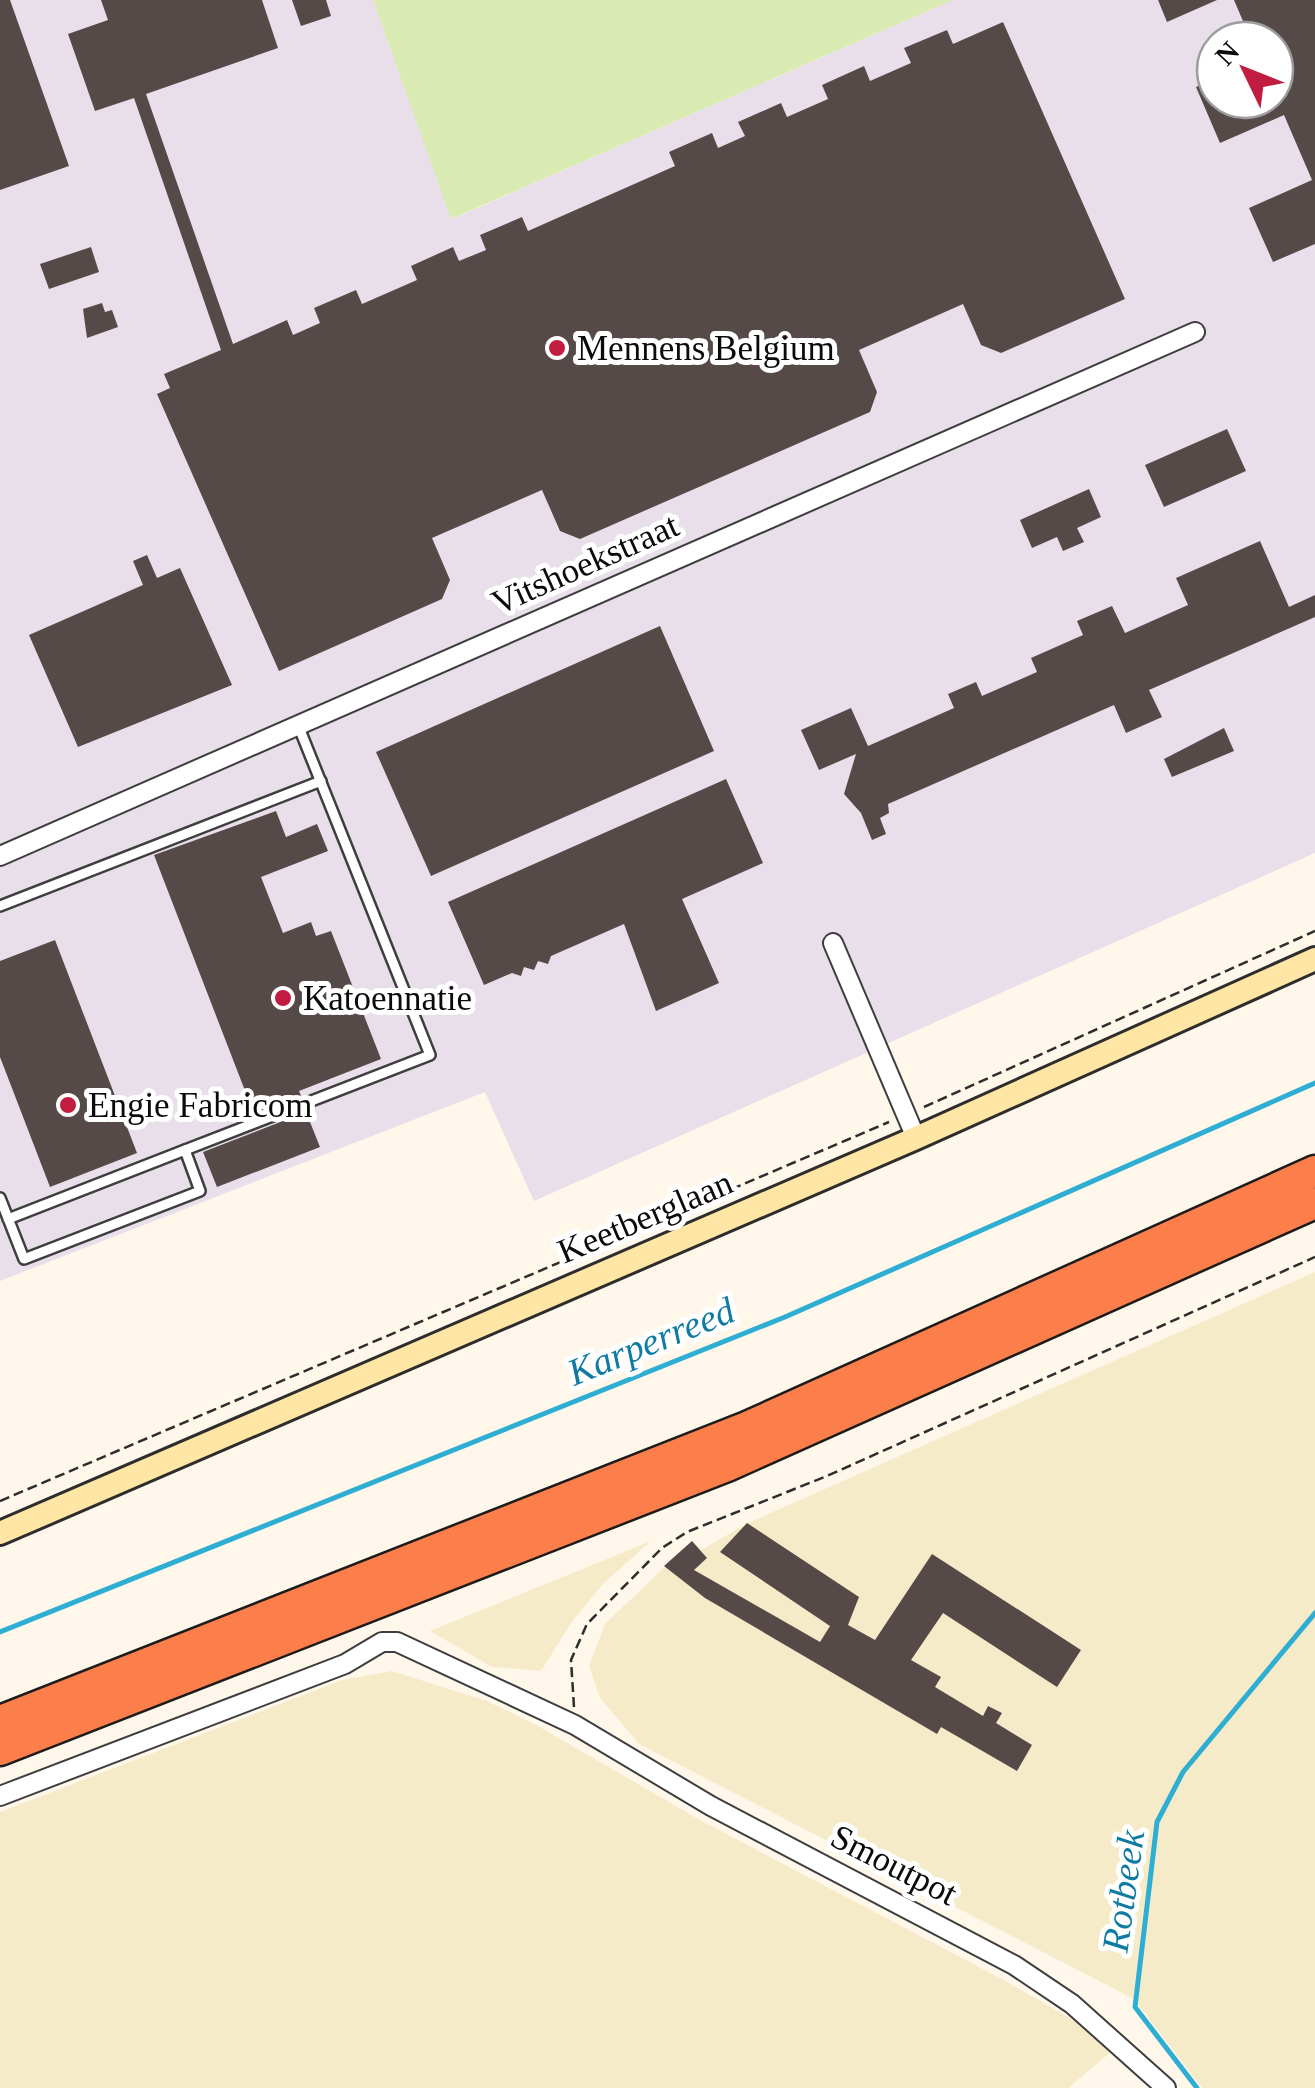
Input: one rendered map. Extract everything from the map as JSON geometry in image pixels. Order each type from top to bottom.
[{"type":"highway","points":[[0,1721],[747,1428],[1315,1171]]},
{"type":"highway","points":[[0,1750],[728,1466],[1315,1204]]},
{"type":"main road","name":"Keetberglaan","points":[[0,1533],[916,1138],[1315,959]]},
{"type":"main road","name":"Keetberglaan","points":[[0,1549],[906,1159],[1315,976]]},
{"type":"street","name":"Vitshoekstraat","points":[[0,856],[1196,332]]},
{"type":"street","points":[[833,943],[916,1138]]},
{"type":"street","name":"Smoutpot","points":[[0,1796],[345,1664],[382,1642],[397,1642],[575,1725],[711,1806],[1014,1965],[1099,2027],[1166,2088]]},
{"type":"lane","points":[[8,1219],[430,1054],[298,725]]},
{"type":"lane","points":[[0,906],[322,781]]},
{"type":"lane","points":[[0,1198],[24,1259],[200,1191],[185,1150]]},
{"type":"path","points":[[0,1501],[906,1115],[1315,931]]},
{"type":"path","points":[[575,1725],[571,1660],[587,1624],[662,1548],[688,1532],[844,1469],[1315,1257]]},
{"type":"shaded area","points":[[0,0],[373,0],[452,219],[953,0],[1315,0],[1315,853],[534,1201],[485,1092],[0,1281]]},
{"type":"shaded area","points":[[1315,1272],[1315,2088],[1202,2088],[1134,1999],[639,1744],[600,1698],[589,1666],[605,1624],[692,1541],[701,1550],[748,1523]]},
{"type":"shaded area","points":[[651,1541],[604,1583],[573,1620],[541,1671],[492,1667],[430,1631]]},
{"type":"shaded area","points":[[392,1671],[487,1701],[538,1726],[700,1820],[1002,1979],[1118,2046],[1068,2088],[0,2088],[0,1812],[342,1680]]},
{"type":"green space","points":[[373,0],[953,0],[451,219]]},
{"type":"building","points":[[0,0],[10,0],[69,166],[0,190]]},
{"type":"building","name":"Mennens Belgium","points":[[101,0],[262,0],[278,48],[146,94],[233,344],[287,320],[293,335],[320,323],[314,308],[356,290],[362,304],[417,280],[411,266],[453,247],[459,261],[486,250],[480,235],[522,217],[528,231],[675,166],[669,152],[712,133],[718,148],[745,136],[738,122],[781,103],[787,117],[828,99],[822,85],[864,66],[870,81],[911,63],[904,48],[947,30],[953,44],[1003,22],[1125,299],[1001,353],[981,345],[963,304],[859,350],[877,392],[870,412],[580,539],[560,531],[542,490],[432,538],[450,580],[442,599],[279,671],[157,394],[170,388],[164,374],[221,350],[134,98],[95,111],[68,34],[108,20]]},
{"type":"building","points":[[292,0],[326,0],[331,16],[301,26]]},
{"type":"building","points":[[1158,0],[1217,0],[1167,22]]},
{"type":"building","points":[[1234,0],[1315,0],[1315,244],[1273,262],[1249,208],[1312,180],[1286,120],[1295,120],[1295,20],[1242,20]]},
{"type":"building","points":[[1210,120],[1273,120],[1220,143]]},
{"type":"building","points":[[91,247],[99,272],[49,289],[40,264]]},
{"type":"building","points":[[102,303],[105,312],[112,310],[118,327],[87,338],[83,309]]},
{"type":"building","points":[[1227,429],[1246,471],[1164,507],[1145,465]]},
{"type":"building","points":[[1089,489],[1101,517],[1077,528],[1084,542],[1063,551],[1057,537],[1032,548],[1020,520]]},
{"type":"building","points":[[1260,541],[1289,607],[1315,595],[1315,617],[1149,690],[1162,717],[1126,733],[1114,705],[888,804],[889,813],[880,818],[886,834],[872,840],[861,813],[844,794],[856,754],[819,770],[801,730],[851,708],[868,746],[954,708],[948,694],[976,682],[982,696],[1037,672],[1031,658],[1083,635],[1077,621],[1112,606],[1125,633],[1188,605],[1176,578]]},
{"type":"building","points":[[147,555],[157,578],[180,568],[232,685],[78,747],[29,635],[143,585],[133,561]]},
{"type":"building","points":[[660,626],[714,751],[431,876],[376,752]]},
{"type":"building","points":[[1224,728],[1234,751],[1172,777],[1164,759]]},
{"type":"building","points":[[726,779],[763,863],[682,899],[719,983],[656,1011],[624,924],[551,956],[548,964],[538,961],[534,970],[524,967],[521,976],[512,973],[484,985],[448,902]]},
{"type":"building","name":"Katoennatie","points":[[276,811],[286,837],[317,824],[328,851],[261,877],[283,933],[311,922],[316,936],[331,931],[381,1059],[299,1091],[301,1096],[254,1114],[154,855]]},
{"type":"building","name":"Engie Fabricom","points":[[55,940],[137,1153],[50,1187],[0,1057],[0,961]]},
{"type":"building","points":[[306,1112],[320,1147],[217,1187],[203,1152]]},
{"type":"building","points":[[747,1523],[859,1597],[848,1625],[875,1640],[932,1554],[1081,1650],[1057,1687],[943,1613],[911,1660],[941,1677],[935,1687],[983,1716],[988,1706],[1002,1713],[996,1723],[1032,1745],[1017,1771],[941,1727],[937,1734],[705,1598],[664,1566],[692,1541],[707,1558],[694,1570],[820,1642],[830,1626],[720,1552]]},
{"type":"waterway","name":"Karperreed","points":[[0,1632],[785,1317],[1315,1083]]},
{"type":"waterway","name":"Rotbeek","points":[[1197,2088],[1135,2007],[1157,1822],[1183,1772],[1315,1613]]},
{"type":"place","name":"Mennens Belgium","points":[[557,348]]},
{"type":"place","name":"Katoennatie","points":[[283,998]]},
{"type":"place","name":"Engie Fabricom","points":[[68,1105]]}]
